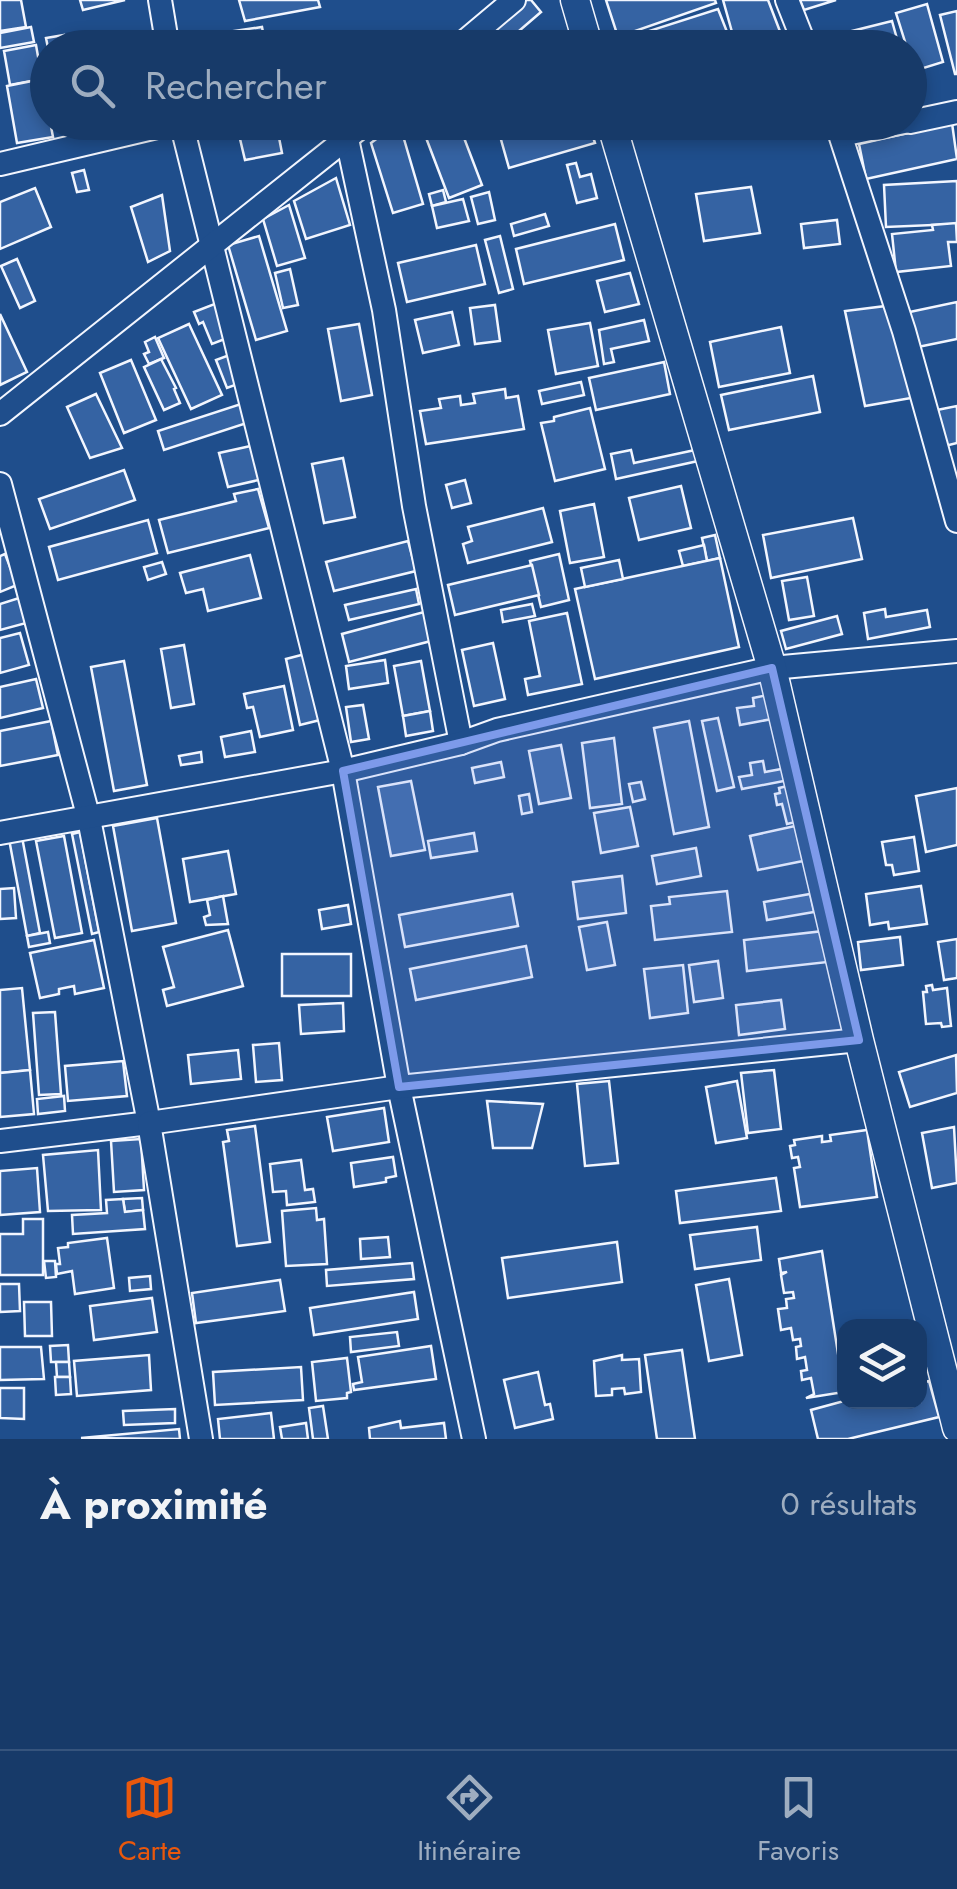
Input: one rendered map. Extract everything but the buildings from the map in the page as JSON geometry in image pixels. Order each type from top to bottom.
[{"type":"street","points":[[160,0],[165,30]]},
{"type":"street","points":[[478,30],[514,0]]},
{"type":"street","points":[[575,0],[584,30]]},
{"type":"street","points":[[787,0],[799,30]]},
{"type":"street","points":[[927,118],[957,112]]},
{"type":"street","points":[[0,164],[103,140]]},
{"type":"street","points":[[185,140],[342,771],[399,1087],[474,1439]]},
{"type":"street","points":[[0,414],[346,140]]},
{"type":"street","points":[[347,140],[384,310],[414,506],[461,742]]},
{"type":"street","points":[[616,140],[772,668],[957,1428]]},
{"type":"street","points":[[843,140],[904,331],[957,521]]},
{"type":"street","points":[[0,484],[89,818],[149,1123],[201,1439]]},
{"type":"street","points":[[0,834],[342,771],[497,730],[772,668],[957,652]]},
{"type":"street","points":[[0,1141],[399,1087],[860,1040]]},
{"type":"highlighted area","points":[[772,668],[859,1040],[399,1087],[343,771]]}]
